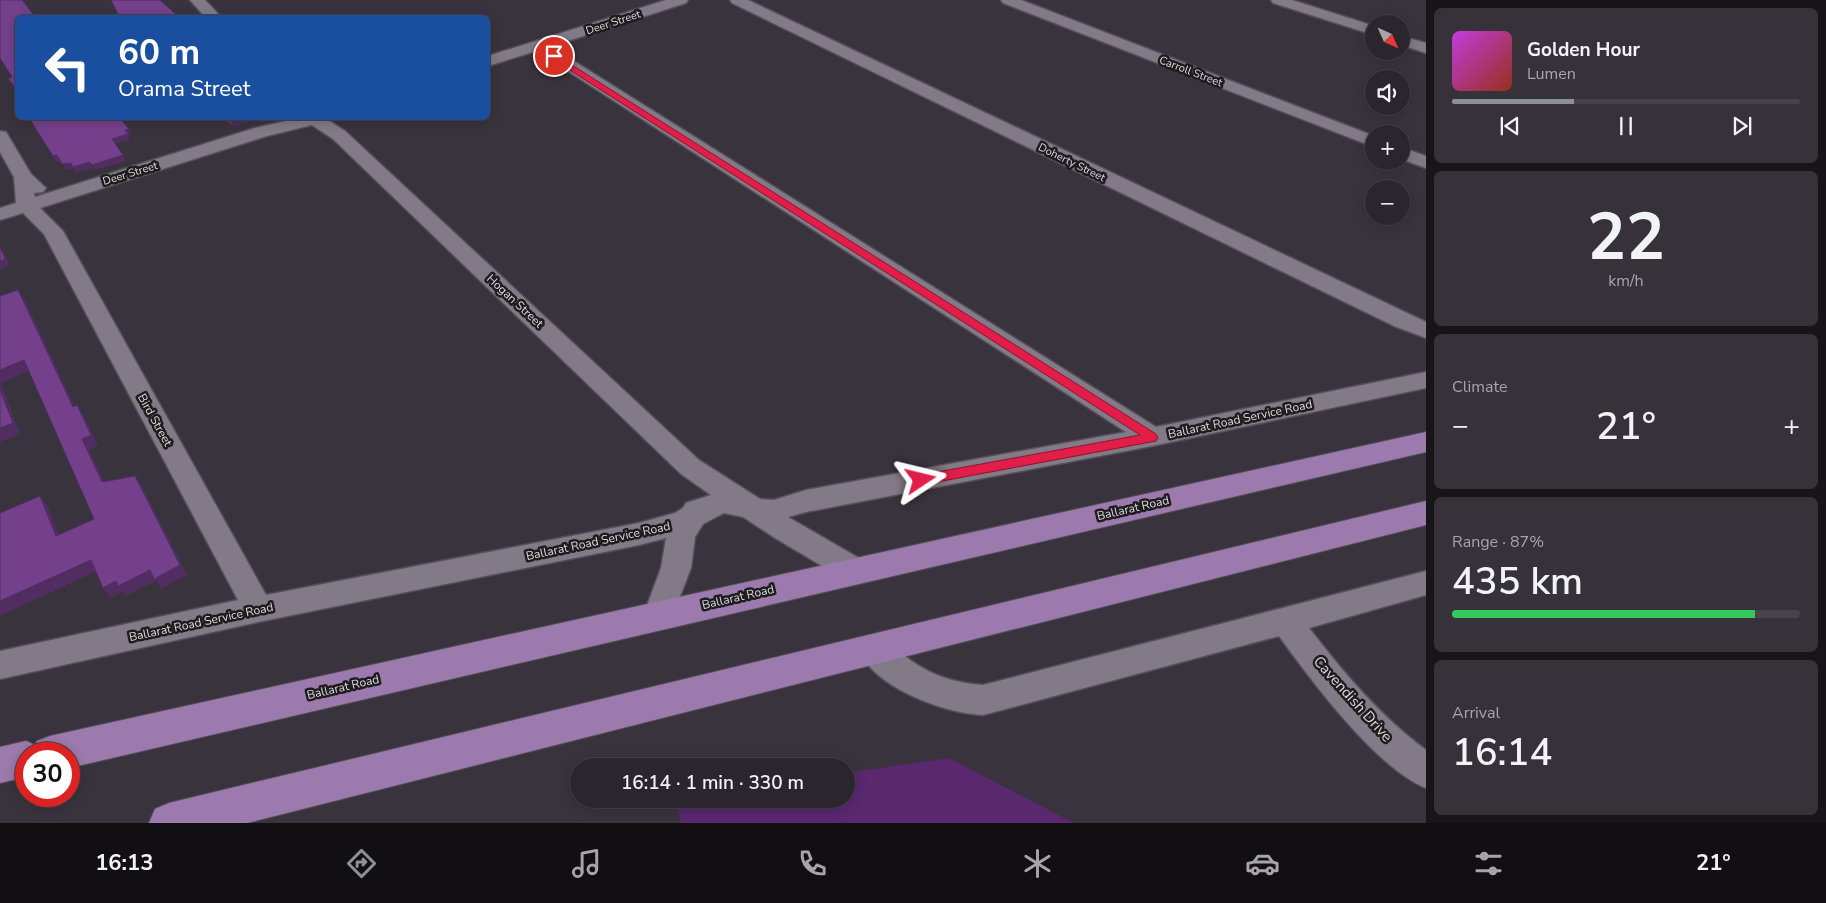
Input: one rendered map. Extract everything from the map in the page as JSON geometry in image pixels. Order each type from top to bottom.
[{"type":"highway","name":"Ballarat Road","points":[[80,747],[854,570],[1426,442]]},
{"type":"highway","points":[[169,823],[1426,513]]},
{"type":"highway","points":[[0,765],[15,762]]},
{"type":"street","points":[[197,0],[212,15]]},
{"type":"street","name":"Deer Street","points":[[490,60],[681,0]]},
{"type":"street","name":"Carroll Street","points":[[1008,0],[1365,139]]},
{"type":"street","points":[[1278,0],[1365,28]]},
{"type":"street","name":"Doherty Street","points":[[739,1],[1402,321],[1426,330]]},
{"type":"street","points":[[1410,43],[1426,48]]},
{"type":"street","points":[[538,46],[1152,438]]},
{"type":"street","name":"Deer Street","points":[[0,214],[261,132],[317,121]]},
{"type":"street","name":"Hogan Street","points":[[317,121],[690,467],[752,508],[854,570]]},
{"type":"street","points":[[0,136],[23,177],[40,191],[46,199]]},
{"type":"street","points":[[1410,156],[1426,162]]},
{"type":"street","points":[[23,177],[26,205]]},
{"type":"street","name":"Bird Street","points":[[46,199],[53,231],[258,609]]},
{"type":"street","name":"Bird Street","points":[[26,205],[53,231]]},
{"type":"street","name":"Doherty Street","points":[[1402,321],[1426,336]]},
{"type":"street","name":"Ballarat Road Service Road","points":[[0,665],[258,609],[639,534],[679,524],[691,519],[709,506],[722,502],[774,511],[806,501],[1152,438],[1426,380]]},
{"type":"street","name":"Hogan Street","points":[[658,616],[676,568],[681,535],[699,505],[701,496],[690,467]]},
{"type":"street","points":[[874,650],[904,675],[943,695],[965,700],[983,700],[1426,583]]},
{"type":"street","name":"Cavendish Drive","points":[[1286,621],[1346,694],[1384,736],[1426,771]]},
{"type":"shaded area","points":[[949,758],[1074,823],[681,823],[678,808],[855,808],[855,772]]},
{"type":"building","points":[[0,0],[22,0],[34,15],[15,15],[15,88],[8,78],[12,77],[0,58]]},
{"type":"building","points":[[111,0],[160,0],[177,15],[118,15]]},
{"type":"building","points":[[30,120],[122,120],[129,129],[125,130],[128,134],[112,139],[123,155],[92,165],[90,162],[73,167],[71,163],[62,164],[57,155],[53,156]]},
{"type":"building","points":[[0,247],[5,259],[0,261]]},
{"type":"building","points":[[18,290],[73,407],[77,405],[91,435],[82,439],[102,482],[135,476],[180,565],[154,579],[150,570],[118,586],[116,581],[103,588],[91,560],[0,601],[0,513],[40,496],[56,536],[94,519],[24,360],[0,370],[0,296]]},
{"type":"building","points":[[0,390],[13,423],[0,428]]},
{"type":"route","points":[[554,56],[1152,438],[921,480]]}]
